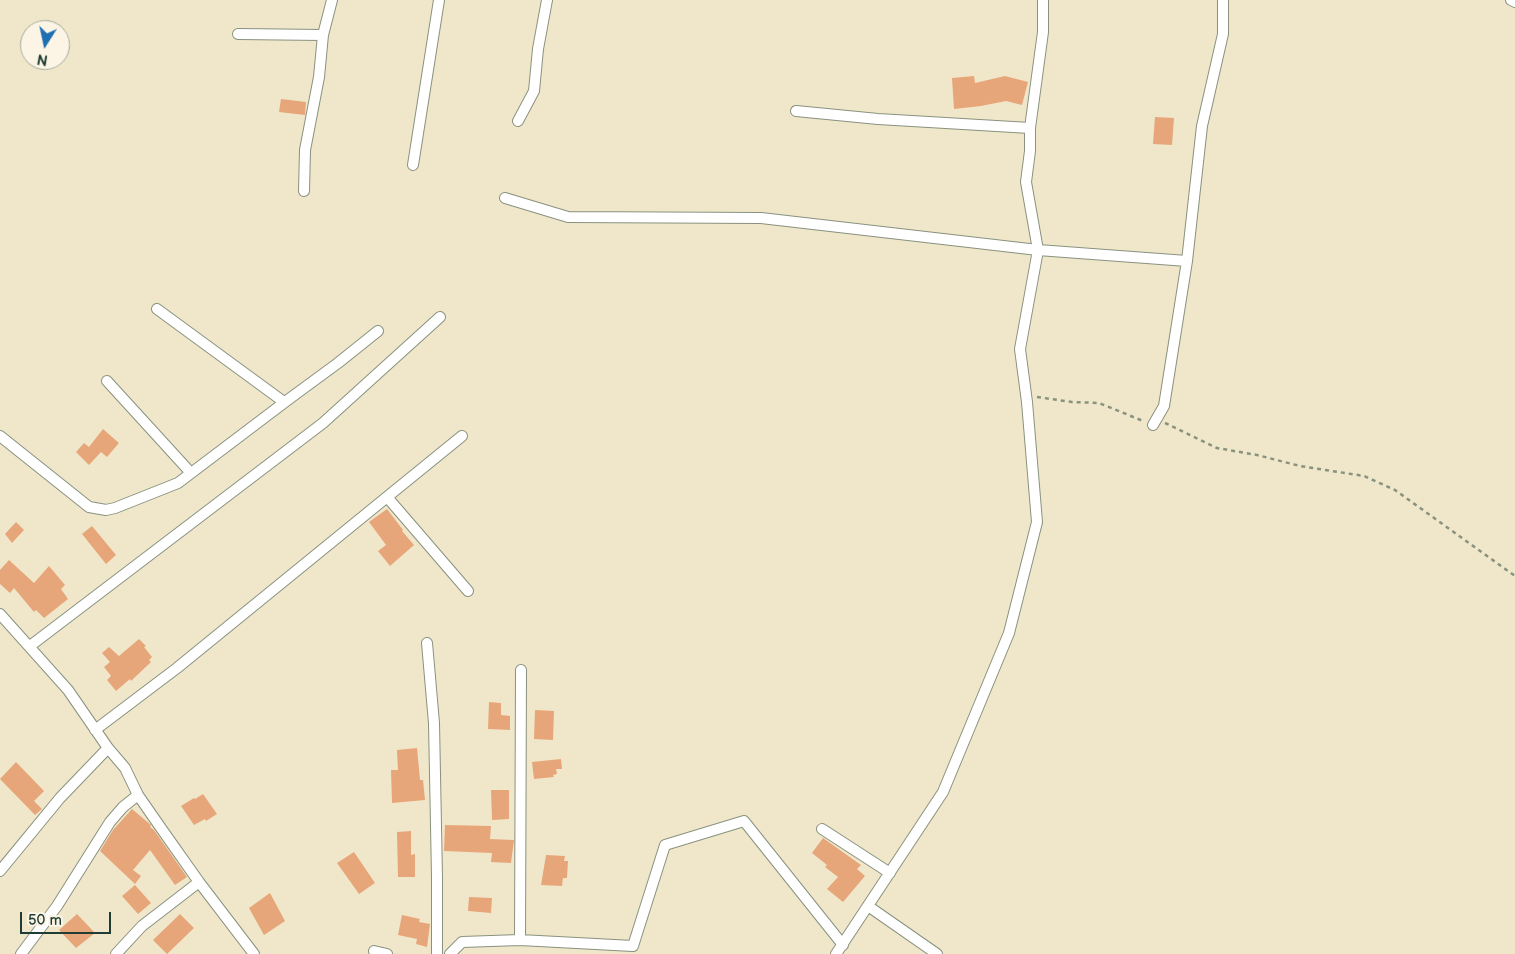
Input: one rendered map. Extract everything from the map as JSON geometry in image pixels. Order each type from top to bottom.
[{"type":"street","points":[[304,191],[305,150],[319,77],[323,35],[332,0]]},
{"type":"street","points":[[413,165],[439,0]]},
{"type":"street","points":[[518,121],[534,92],[538,49],[547,0]]},
{"type":"street","points":[[836,954],[943,792],[1009,633],[1038,522],[1020,349],[1038,250],[1026,182],[1030,151],[1030,128],[1043,32],[1043,0]]},
{"type":"street","points":[[1153,425],[1164,406],[1187,261],[1202,126],[1223,34],[1223,0]]},
{"type":"street","points":[[1511,0],[1515,2]]},
{"type":"street","points":[[238,34],[323,35]]},
{"type":"street","points":[[796,111],[878,119],[1030,128]]},
{"type":"street","points":[[505,198],[568,217],[761,218],[1038,250],[1187,261]]},
{"type":"street","points":[[158,309],[284,402]]},
{"type":"street","points":[[30,646],[323,423],[440,317]]},
{"type":"street","points":[[0,436],[90,507],[106,510],[115,508],[178,483],[378,331]]},
{"type":"street","points":[[107,381],[191,473]]},
{"type":"street","points":[[95,730],[177,668],[462,436]]},
{"type":"street","points":[[387,497],[468,591]]},
{"type":"street","points":[[0,614],[68,690],[108,748],[125,768],[138,795],[199,882],[254,954]]},
{"type":"street","points":[[427,643],[434,723],[437,954]]},
{"type":"street","points":[[520,940],[521,670]]},
{"type":"street","points":[[0,871],[60,798],[108,748]]},
{"type":"street","points":[[21,954],[57,906],[110,822],[123,807],[138,795]]},
{"type":"street","points":[[450,954],[462,942],[520,940],[633,946],[665,845],[744,820],[843,945]]},
{"type":"street","points":[[822,829],[890,873]]},
{"type":"street","points":[[116,954],[142,926],[199,882]]},
{"type":"street","points":[[868,906],[937,954]]},
{"type":"street","points":[[374,950],[387,954]]},
{"type":"path","points":[[1027,402],[1036,396],[1099,404],[1153,425],[1166,423],[1217,448],[1257,455],[1300,466],[1364,476],[1395,490],[1515,576]]},
{"type":"building","points":[[974,76],[975,83],[1005,76],[1028,82],[1022,105],[1006,101],[954,109],[952,78]]},
{"type":"building","points":[[281,99],[306,102],[305,115],[279,112]]},
{"type":"building","points":[[1155,117],[1174,118],[1172,145],[1153,144]]},
{"type":"building","points":[[103,429],[119,443],[107,457],[101,452],[89,465],[76,452],[84,443],[89,447]]},
{"type":"building","points":[[387,509],[414,545],[390,566],[378,551],[386,545],[369,522]]},
{"type":"building","points":[[16,522],[24,530],[12,543],[5,534]]},
{"type":"building","points":[[92,526],[116,555],[106,564],[82,534]]},
{"type":"building","points":[[9,560],[34,583],[49,566],[65,585],[61,589],[68,599],[44,618],[36,610],[34,612],[14,588],[10,593],[0,584],[0,570]]},
{"type":"building","points":[[139,639],[146,646],[144,647],[152,657],[149,660],[151,662],[131,681],[130,679],[116,691],[107,680],[111,676],[104,667],[110,662],[102,653],[109,647],[119,656]]},
{"type":"building","points":[[489,702],[501,703],[501,715],[510,716],[510,730],[488,729]]},
{"type":"building","points":[[535,710],[554,711],[553,740],[534,739]]},
{"type":"building","points":[[417,748],[420,780],[423,780],[425,800],[392,803],[391,770],[398,770],[397,750]]},
{"type":"building","points":[[561,759],[562,769],[556,769],[557,774],[553,775],[554,777],[534,779],[532,762]]},
{"type":"building","points":[[16,762],[44,791],[34,801],[42,809],[35,815],[0,779]]},
{"type":"building","points":[[491,790],[509,790],[509,819],[492,820]]},
{"type":"building","points":[[203,794],[217,814],[206,821],[205,819],[194,825],[181,806]]},
{"type":"building","points":[[132,809],[151,825],[150,827],[187,877],[175,885],[150,850],[133,870],[141,876],[135,884],[100,851],[113,830]]},
{"type":"building","points":[[445,825],[491,826],[490,839],[514,840],[511,863],[491,862],[492,853],[444,851]]},
{"type":"building","points":[[411,831],[411,855],[415,854],[415,877],[398,877],[397,832]]},
{"type":"building","points":[[823,838],[861,865],[857,869],[865,876],[843,902],[827,889],[838,877],[812,853]]},
{"type":"building","points":[[354,852],[375,883],[359,894],[337,863]]},
{"type":"building","points":[[546,855],[565,856],[564,861],[568,861],[567,878],[563,878],[562,886],[541,885]]},
{"type":"building","points":[[135,885],[151,903],[138,914],[122,896]]},
{"type":"building","points":[[270,893],[285,921],[264,935],[249,908]]},
{"type":"building","points":[[469,897],[492,898],[491,913],[468,911]]},
{"type":"building","points":[[77,914],[95,933],[76,948],[59,930]]},
{"type":"building","points":[[180,914],[194,928],[167,954],[153,940]]},
{"type":"building","points":[[402,915],[420,919],[419,922],[430,924],[427,947],[416,944],[417,939],[398,935]]}]
